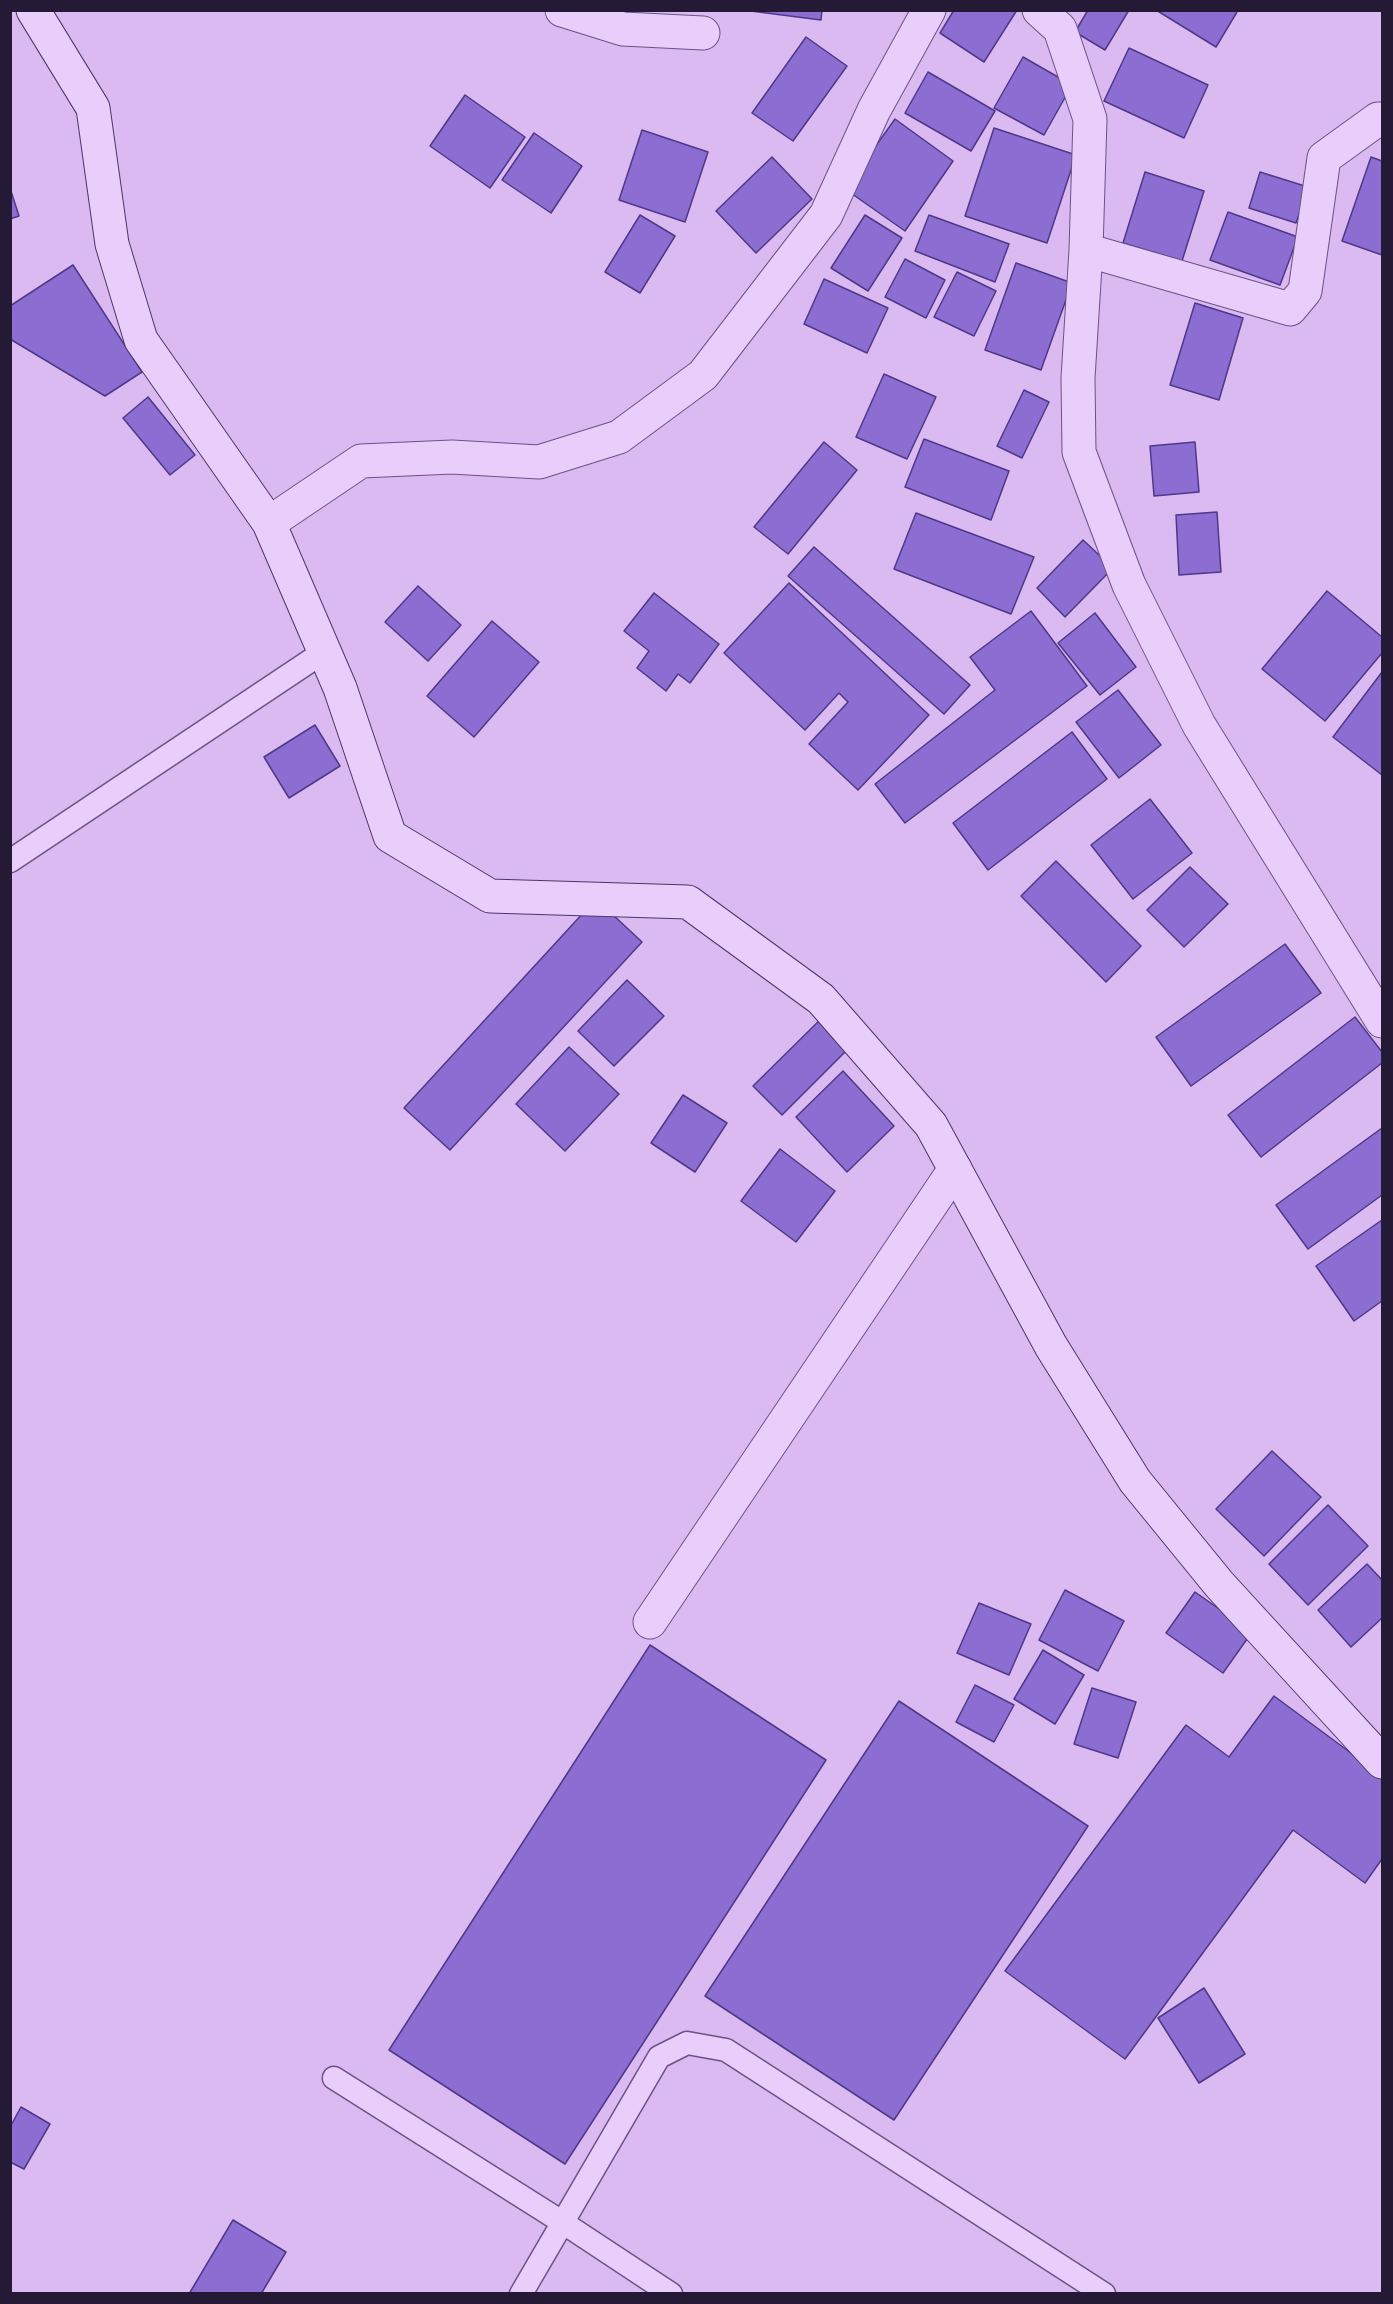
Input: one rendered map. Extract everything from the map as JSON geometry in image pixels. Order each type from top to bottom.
[{"type":"street","points":[[33,10],[93,108],[112,244],[141,340],[269,523],[340,688],[390,836],[490,896],[688,902],[821,999],[931,1125],[1051,1346],[1135,1480],[1219,1584],[1383,1762]]},
{"type":"street","points":[[562,10],[623,29],[703,33]]},
{"type":"street","points":[[269,523],[361,461],[452,457],[539,462],[619,436],[703,375],[826,215],[874,110],[929,10]]},
{"type":"street","points":[[1039,10],[1060,29],[1090,119],[1086,250],[1078,378],[1079,452],[1129,585],[1199,725],[1383,1021]]},
{"type":"street","points":[[1086,250],[1290,309],[1305,291],[1324,158],[1378,119],[1383,119]]},
{"type":"street","points":[[650,1622],[955,1169]]},
{"type":"lane","points":[[10,861],[325,651]]},
{"type":"lane","points":[[521,2294],[659,2057],[687,2043],[726,2050],[1104,2294]]},
{"type":"lane","points":[[334,2078],[671,2294]]},
{"type":"building","points":[[743,10],[822,10],[821,20]]},
{"type":"building","points":[[954,10],[1017,10],[984,62],[940,33]]},
{"type":"building","points":[[1088,10],[1129,10],[1105,50],[1075,32]]},
{"type":"building","points":[[1156,10],[1234,10],[1237,12],[1216,47]]},
{"type":"building","points":[[806,37],[847,66],[793,141],[752,113]]},
{"type":"building","points":[[1129,48],[1208,85],[1184,138],[1104,101]]},
{"type":"building","points":[[1023,57],[1072,85],[1044,135],[994,108]]},
{"type":"building","points":[[928,72],[995,111],[971,151],[905,113]]},
{"type":"building","points":[[465,95],[525,137],[490,188],[430,146]]},
{"type":"building","points":[[895,119],[953,161],[905,231],[845,189]]},
{"type":"building","points":[[994,128],[1076,155],[1047,243],[965,216]]},
{"type":"building","points":[[642,130],[708,152],[685,222],[619,200]]},
{"type":"building","points":[[534,133],[582,166],[551,213],[502,180]]},
{"type":"building","points":[[772,157],[812,199],[756,253],[716,211]]},
{"type":"building","points":[[1371,157],[1382,161],[1382,255],[1342,241]]},
{"type":"building","points":[[1145,172],[1204,191],[1182,261],[1123,243]]},
{"type":"building","points":[[1260,172],[1308,187],[1296,223],[1249,208]]},
{"type":"building","points":[[10,188],[19,216],[10,219]]},
{"type":"building","points":[[1228,212],[1298,237],[1280,285],[1210,260]]},
{"type":"building","points":[[640,215],[675,236],[640,293],[605,272]]},
{"type":"building","points":[[865,215],[902,238],[868,291],[831,268]]},
{"type":"building","points":[[929,215],[1009,244],[995,282],[915,251]]},
{"type":"building","points":[[905,259],[945,280],[926,318],[885,297]]},
{"type":"building","points":[[1016,263],[1072,283],[1041,370],[985,350]]},
{"type":"building","points":[[73,265],[142,372],[105,396],[10,339],[10,306]]},
{"type":"building","points":[[957,272],[996,291],[974,336],[934,317]]},
{"type":"building","points":[[824,279],[888,308],[867,353],[804,324]]},
{"type":"building","points":[[1195,303],[1243,318],[1219,400],[1170,385]]},
{"type":"building","points":[[884,374],[936,397],[907,459],[856,437]]},
{"type":"building","points":[[1024,390],[1049,402],[1022,458],[997,446]]},
{"type":"building","points":[[148,397],[195,455],[170,475],[123,418]]},
{"type":"building","points":[[924,439],[1009,471],[991,520],[905,487]]},
{"type":"building","points":[[824,442],[857,470],[788,554],[754,527]]},
{"type":"building","points":[[1195,442],[1199,492],[1154,496],[1150,446]]},
{"type":"building","points":[[1217,512],[1221,572],[1179,575],[1176,515]]},
{"type":"building","points":[[916,513],[1034,557],[1011,614],[894,569]]},
{"type":"building","points":[[1083,540],[1113,568],[1065,617],[1037,588]]},
{"type":"building","points":[[814,547],[970,685],[944,714],[788,576]]},
{"type":"building","points":[[789,583],[929,715],[858,790],[809,744],[848,702],[839,693],[805,730],[724,653]]},
{"type":"building","points":[[418,586],[461,625],[428,661],[385,622]]},
{"type":"building","points":[[1327,591],[1382,637],[1382,653],[1325,721],[1262,669]]},
{"type":"building","points":[[654,593],[719,644],[690,683],[678,674],[666,691],[637,668],[649,651],[624,631]]},
{"type":"building","points":[[1031,611],[1087,686],[905,823],[875,784],[995,690],[970,657]]},
{"type":"building","points":[[1095,613],[1136,667],[1100,695],[1058,643]]},
{"type":"building","points":[[492,621],[539,662],[474,737],[427,696]]},
{"type":"building","points":[[1382,672],[1382,775],[1333,737]]},
{"type":"building","points":[[1118,690],[1161,745],[1119,778],[1076,722]]},
{"type":"building","points":[[315,725],[340,766],[289,798],[264,757]]},
{"type":"building","points":[[1072,732],[1107,779],[988,870],[953,823]]},
{"type":"building","points":[[1150,799],[1192,853],[1133,899],[1091,845]]},
{"type":"building","points":[[1056,861],[1141,946],[1106,982],[1021,896]]},
{"type":"building","points":[[1190,867],[1228,904],[1184,947],[1147,910]]},
{"type":"building","points":[[596,899],[642,942],[450,1150],[404,1108]]},
{"type":"building","points":[[1285,944],[1321,993],[1191,1086],[1156,1037]]},
{"type":"building","points":[[627,980],[664,1016],[614,1066],[578,1031]]},
{"type":"building","points":[[826,1014],[854,1043],[782,1115],[753,1086]]},
{"type":"building","points":[[1355,1017],[1382,1052],[1382,1063],[1261,1157],[1228,1115]]},
{"type":"building","points":[[569,1047],[619,1094],[565,1151],[516,1104]]},
{"type":"building","points":[[843,1071],[894,1126],[847,1172],[796,1117]]},
{"type":"building","points":[[683,1095],[727,1123],[695,1172],[651,1143]]},
{"type":"building","points":[[1382,1128],[1382,1195],[1308,1249],[1276,1205]]},
{"type":"building","points":[[780,1149],[835,1191],[796,1242],[741,1201]]},
{"type":"building","points":[[1382,1220],[1382,1301],[1354,1321],[1316,1266]]},
{"type":"building","points":[[1272,1451],[1321,1497],[1264,1556],[1216,1509]]},
{"type":"building","points":[[1328,1505],[1368,1546],[1308,1605],[1269,1564]]},
{"type":"building","points":[[1367,1564],[1382,1580],[1382,1618],[1351,1647],[1318,1610]]},
{"type":"building","points":[[1065,1590],[1124,1621],[1098,1671],[1039,1640]]},
{"type":"building","points":[[1195,1592],[1252,1632],[1223,1673],[1166,1633]]},
{"type":"building","points":[[979,1603],[1031,1624],[1009,1675],[957,1653]]},
{"type":"building","points":[[650,1645],[826,1760],[565,2164],[389,2050]]},
{"type":"building","points":[[1043,1650],[1084,1675],[1055,1724],[1014,1699]]},
{"type":"building","points":[[975,1685],[1014,1705],[994,1742],[956,1722]]},
{"type":"building","points":[[1092,1688],[1136,1702],[1118,1758],[1074,1744]]},
{"type":"building","points":[[1274,1696],[1382,1776],[1382,1859],[1365,1883],[1293,1830],[1125,2059],[1005,1971],[1186,1725],[1229,1757]]},
{"type":"building","points":[[899,1701],[1088,1826],[894,2120],[705,1996]]},
{"type":"building","points":[[1204,1988],[1245,2054],[1199,2083],[1158,2018]]},
{"type":"building","points":[[21,2107],[50,2124],[24,2169],[10,2162],[10,2127]]},
{"type":"building","points":[[233,2220],[286,2252],[261,2294],[189,2294]]}]
